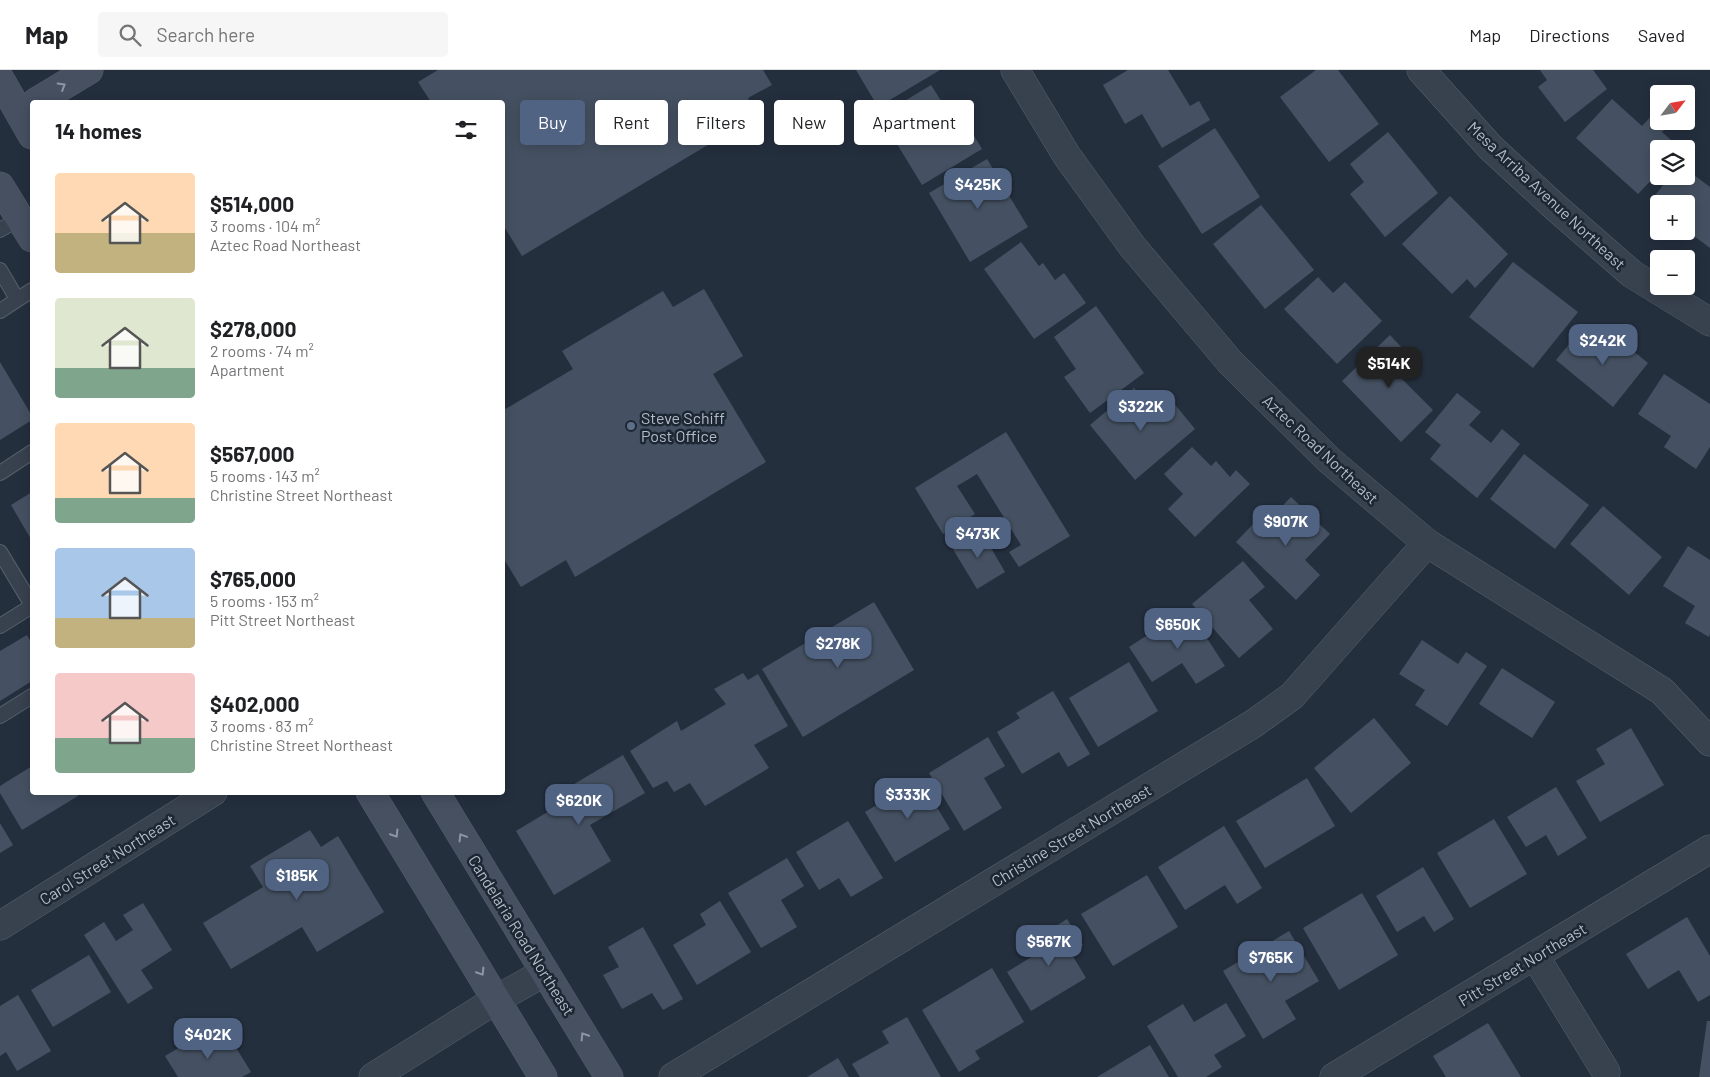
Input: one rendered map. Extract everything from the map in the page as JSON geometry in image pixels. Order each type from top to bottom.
[{"type":"main road","points":[[40,100],[89,70]]},
{"type":"main road","points":[[0,79],[22,111],[30,130]]},
{"type":"main road","points":[[0,186],[17,229]]},
{"type":"main road","points":[[372,795],[543,1077]]},
{"type":"main road","name":"Candelaria Road Northeast","points":[[437,795],[610,1077]]},
{"type":"street","name":"Aztec Road Northeast","points":[[1015,70],[1067,156],[1132,246],[1230,362],[1329,460],[1427,543],[1662,691],[1710,742]]},
{"type":"street","name":"Mesa Arriba Avenue Northeast","points":[[1421,70],[1490,147],[1632,274],[1710,322]]},
{"type":"street","name":"Christine Street Northeast","points":[[673,1077],[1253,724],[1292,696],[1427,543]]},
{"type":"street","name":"Carol Street Northeast","points":[[0,926],[208,795]]},
{"type":"street","name":"Pitt Street Northeast","points":[[1334,1077],[1710,849]]},
{"type":"street","points":[[1535,956],[1606,1072]]},
{"type":"street","points":[[373,1077],[497,999],[545,972]]},
{"type":"lane","points":[[0,270],[18,300]]},
{"type":"lane","points":[[0,311],[30,291]]},
{"type":"lane","points":[[0,472],[30,453]]},
{"type":"lane","points":[[0,552],[30,602]]},
{"type":"lane","points":[[0,626],[30,606]]},
{"type":"lane","points":[[0,716],[30,697]]},
{"type":"building","points":[[438,70],[763,70],[772,85],[748,98],[749,100],[678,100],[678,145],[708,145],[522,256],[505,228],[505,100],[430,100],[418,82]]},
{"type":"building","points":[[856,70],[940,70],[890,100],[874,100]]},
{"type":"building","points":[[1128,70],[1168,70],[1190,106],[1199,101],[1210,120],[1162,148],[1142,114],[1125,124],[1103,85]]},
{"type":"building","points":[[1316,70],[1338,70],[1379,124],[1329,162],[1280,97]]},
{"type":"building","points":[[1540,70],[1593,70],[1607,89],[1565,122],[1538,87],[1547,80]]},
{"type":"building","points":[[931,85],[941,100],[906,100]]},
{"type":"building","points":[[1612,99],[1642,126],[1650,118],[1650,130],[1664,130],[1662,132],[1671,140],[1650,140],[1650,181],[1638,194],[1576,138]]},
{"type":"building","points":[[1215,128],[1260,197],[1202,234],[1158,166]]},
{"type":"building","points":[[1388,132],[1438,193],[1385,237],[1350,194],[1364,182],[1350,164]]},
{"type":"building","points":[[974,136],[982,149],[922,185],[898,145],[974,145]]},
{"type":"building","points":[[987,159],[1028,227],[970,262],[929,193]]},
{"type":"building","points":[[1695,176],[1710,187],[1710,248],[1695,237],[1695,195],[1655,195],[1663,185],[1695,185]]},
{"type":"building","points":[[1450,196],[1508,254],[1475,288],[1467,279],[1452,294],[1402,244]]},
{"type":"building","points":[[1261,205],[1314,270],[1265,309],[1213,244]]},
{"type":"building","points":[[1021,242],[1039,266],[1043,263],[1055,280],[1064,273],[1086,303],[1034,339],[984,269]]},
{"type":"building","points":[[1513,262],[1578,312],[1533,368],[1469,317]]},
{"type":"building","points":[[1318,277],[1333,293],[1345,282],[1382,321],[1337,364],[1284,309]]},
{"type":"building","points":[[704,289],[743,356],[713,374],[766,462],[575,577],[566,560],[521,587],[505,561],[505,409],[573,369],[562,351],[663,291],[673,307]]},
{"type":"building","points":[[1096,306],[1144,373],[1090,413],[1064,377],[1076,369],[1054,337]]},
{"type":"building","points":[[1581,330],[1606,351],[1617,338],[1648,363],[1613,407],[1556,360]]},
{"type":"building","points":[[1390,335],[1417,364],[1402,379],[1433,410],[1401,442],[1342,381]]},
{"type":"building","points":[[0,362],[30,413],[30,421],[0,440]]},
{"type":"building","points":[[1664,374],[1710,404],[1710,447],[1696,469],[1664,447],[1671,436],[1638,414]]},
{"type":"building","points":[[1134,388],[1157,414],[1172,401],[1195,429],[1135,480],[1090,425]]},
{"type":"building","points":[[1457,393],[1481,412],[1469,425],[1491,443],[1502,429],[1520,444],[1477,498],[1430,459],[1441,445],[1425,432]]},
{"type":"building","points":[[1006,432],[1070,536],[1019,567],[1009,552],[1021,545],[977,474],[957,486],[975,514],[943,534],[915,488]]},
{"type":"building","points":[[1192,447],[1211,466],[1216,461],[1230,477],[1236,470],[1250,484],[1195,537],[1168,509],[1183,494],[1164,474]]},
{"type":"building","points":[[1524,454],[1589,505],[1555,549],[1490,499]]},
{"type":"building","points":[[30,493],[30,538],[11,505]]},
{"type":"building","points":[[1291,497],[1330,534],[1305,560],[1320,575],[1296,600],[1236,542],[1256,521],[1262,527]]},
{"type":"building","points":[[1603,506],[1662,557],[1629,595],[1570,544]]},
{"type":"building","points":[[980,529],[1005,572],[977,589],[951,546]]},
{"type":"building","points":[[1688,546],[1710,560],[1709,637],[1685,623],[1695,606],[1663,586]]},
{"type":"building","points":[[1243,561],[1265,587],[1249,600],[1273,629],[1239,658],[1192,604]]},
{"type":"building","points":[[874,602],[914,670],[803,737],[762,669]]},
{"type":"building","points":[[1188,609],[1225,666],[1196,684],[1182,663],[1152,682],[1129,647]]},
{"type":"building","points":[[27,635],[30,640],[30,682],[0,701],[0,651]]},
{"type":"building","points":[[1422,640],[1458,664],[1466,652],[1487,666],[1447,726],[1415,705],[1425,690],[1399,674]]},
{"type":"building","points":[[1129,662],[1158,711],[1098,747],[1069,698]]},
{"type":"building","points":[[1502,668],[1555,702],[1532,738],[1479,704]]},
{"type":"building","points":[[743,673],[748,680],[758,674],[788,726],[754,745],[769,768],[705,806],[690,783],[674,792],[667,781],[653,788],[630,751],[677,721],[681,731],[726,704],[714,689]]},
{"type":"building","points":[[1053,691],[1090,754],[1068,767],[1059,752],[1022,774],[997,732],[1020,718],[1016,713]]},
{"type":"building","points":[[1374,718],[1411,763],[1351,813],[1314,768]]},
{"type":"building","points":[[1631,728],[1664,785],[1600,822],[1576,781],[1605,764],[1596,749]]},
{"type":"building","points":[[988,737],[1005,766],[984,778],[1002,808],[964,831],[929,773]]},
{"type":"building","points":[[623,755],[645,793],[590,825],[611,861],[554,895],[516,831],[569,799],[564,790]]},
{"type":"building","points":[[30,767],[30,795],[78,796],[22,830],[0,793],[0,786]]},
{"type":"building","points":[[1307,778],[1335,826],[1265,868],[1236,821]]},
{"type":"building","points":[[920,779],[950,829],[895,862],[865,812]]},
{"type":"building","points":[[1556,787],[1587,838],[1558,856],[1546,835],[1526,847],[1507,817]]},
{"type":"building","points":[[1494,819],[1527,874],[1470,908],[1437,853]]},
{"type":"building","points":[[848,821],[883,878],[851,897],[839,878],[819,890],[796,852]]},
{"type":"building","points":[[0,823],[13,845],[0,853]]},
{"type":"building","points":[[1224,826],[1262,888],[1237,904],[1225,885],[1185,910],[1158,867]]},
{"type":"building","points":[[310,830],[321,847],[338,836],[384,912],[317,952],[302,927],[231,969],[203,923],[263,887],[250,866]]},
{"type":"building","points":[[787,858],[804,886],[781,900],[797,927],[761,948],[728,893]]},
{"type":"building","points":[[1423,867],[1454,919],[1434,932],[1424,916],[1397,932],[1376,896]]},
{"type":"building","points":[[1147,875],[1178,927],[1113,966],[1081,914]]},
{"type":"building","points":[[1362,893],[1398,955],[1339,990],[1303,928]]},
{"type":"building","points":[[720,901],[751,952],[697,985],[673,945],[706,925],[700,914]]},
{"type":"building","points":[[143,903],[172,950],[141,970],[153,988],[128,1004],[84,935],[104,922],[116,941],[133,930],[123,915]]},
{"type":"building","points":[[1687,917],[1710,956],[1710,995],[1698,1002],[1679,970],[1648,989],[1626,954]]},
{"type":"building","points":[[1067,919],[1083,945],[1071,953],[1086,978],[1031,1011],[1007,972],[1044,949],[1037,938]]},
{"type":"building","points":[[643,927],[683,999],[663,1010],[652,993],[622,1009],[603,975],[619,967],[608,947]]},
{"type":"building","points":[[1289,931],[1319,981],[1285,1001],[1296,1019],[1263,1039],[1223,971]]},
{"type":"building","points":[[89,955],[111,992],[53,1027],[31,990]]},
{"type":"building","points":[[992,968],[1024,1022],[975,1051],[980,1059],[959,1072],[922,1010]]},
{"type":"building","points":[[18,995],[51,1051],[17,1071],[6,1052],[0,1056],[0,1006]]},
{"type":"building","points":[[1226,1003],[1246,1036],[1214,1055],[1222,1067],[1206,1077],[1178,1077],[1147,1026],[1183,1004],[1194,1022]]},
{"type":"building","points":[[907,1017],[941,1077],[860,1077],[852,1064],[889,1043],[882,1031]]},
{"type":"building","points":[[1707,1021],[1710,1021],[1710,1077],[1699,1077]]},
{"type":"building","points":[[1488,1023],[1521,1077],[1446,1077],[1433,1056]]},
{"type":"building","points":[[202,1034],[211,1050],[230,1038],[251,1072],[242,1077],[178,1077],[165,1056]]},
{"type":"building","points":[[1150,1045],[1169,1077],[1097,1077]]},
{"type":"building","points":[[838,1058],[849,1077],[807,1077]]},
{"type":"place","name":"Steve Schiff Post Office","points":[[631,426]]}]
